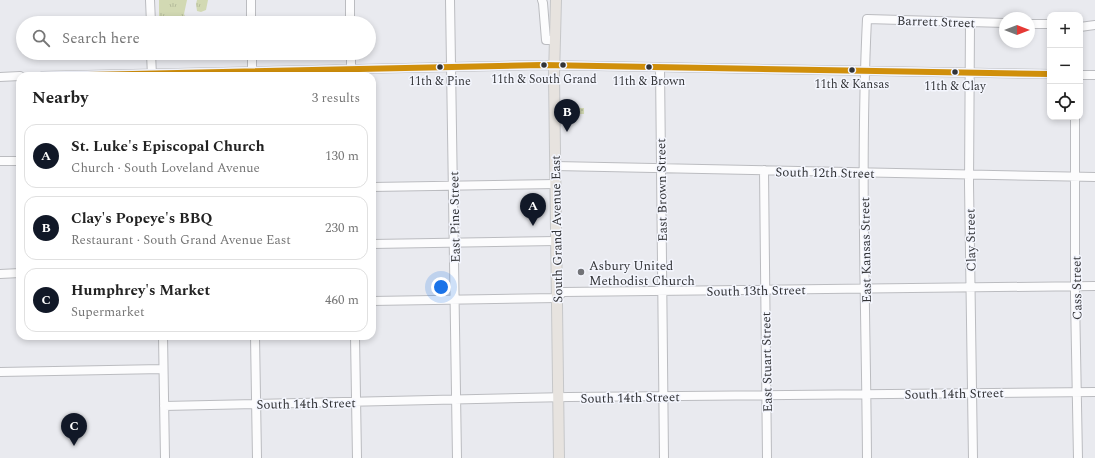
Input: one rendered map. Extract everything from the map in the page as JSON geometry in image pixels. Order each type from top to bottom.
[{"type":"main road","name":"South Grand Avenue East","points":[[556,0],[554,65],[559,458]]},
{"type":"street","points":[[150,0],[151,16]]},
{"type":"street","points":[[251,0],[251,16]]},
{"type":"street","points":[[350,0],[350,16]]},
{"type":"street","name":"East Pine Street","points":[[450,0],[457,458]]},
{"type":"street","points":[[542,0],[546,27],[546,40],[555,40]]},
{"type":"street","name":"Barrett Street","points":[[867,19],[999,23]]},
{"type":"street","name":"East Kansas Street","points":[[867,19],[864,172],[867,458]]},
{"type":"street","name":"Clay Street","points":[[970,23],[969,174],[972,458]]},
{"type":"street","points":[[1035,24],[1047,24]]},
{"type":"street","points":[[1083,27],[1095,25]]},
{"type":"street","points":[[151,60],[152,72]]},
{"type":"street","points":[[252,60],[252,72]]},
{"type":"street","points":[[351,60],[351,72],[451,67],[554,65],[1047,74]]},
{"type":"street","name":"East Brown Street","points":[[660,67],[664,458]]},
{"type":"street","points":[[1083,75],[1095,75]]},
{"type":"street","points":[[0,77],[16,76]]},
{"type":"street","name":"Cass Street","points":[[1075,120],[1074,177],[1078,458]]},
{"type":"street","points":[[0,161],[16,161]]},
{"type":"street","name":"South 12th Street","points":[[555,166],[1095,177]]},
{"type":"street","name":"East Stuart Street","points":[[764,170],[767,458]]},
{"type":"street","points":[[376,187],[555,184]]},
{"type":"street","points":[[376,244],[556,241]]},
{"type":"street","points":[[0,274],[16,274]]},
{"type":"street","name":"South 13th Street","points":[[376,301],[557,298],[563,292],[1095,286]]},
{"type":"street","points":[[163,340],[165,458]]},
{"type":"street","points":[[256,340],[257,458]]},
{"type":"street","points":[[356,340],[356,458]]},
{"type":"street","points":[[0,372],[163,369]]},
{"type":"street","name":"South 14th Street","points":[[164,406],[664,396],[1095,392]]},
{"type":"green space","points":[[159,0],[187,0],[185,16],[159,16]]},
{"type":"green space","points":[[197,0],[208,0],[206,10],[201,12],[197,11]]},
{"type":"green space","points":[[565,108],[584,108],[584,114],[565,114]]},
{"type":"transit line","points":[[224,72],[542,65],[1047,74]]},
{"type":"place","name":"11th & South Grand","points":[[544,65]]},
{"type":"place","name":"11th & Pine","points":[[440,67]]},
{"type":"place","name":"11th & Brown","points":[[649,67]]},
{"type":"place","name":"11th & Kansas","points":[[852,70]]},
{"type":"place","name":"11th & Clay","points":[[955,72]]},
{"type":"place","name":"Clay's Popeye's BBQ","points":[[567,132]]},
{"type":"place","name":"St. Luke's Episcopal Church","points":[[533,226]]},
{"type":"place","name":"Asbury United Methodist Church","points":[[581,272]]},
{"type":"place","name":"Humphrey's Market","points":[[74,446]]}]
